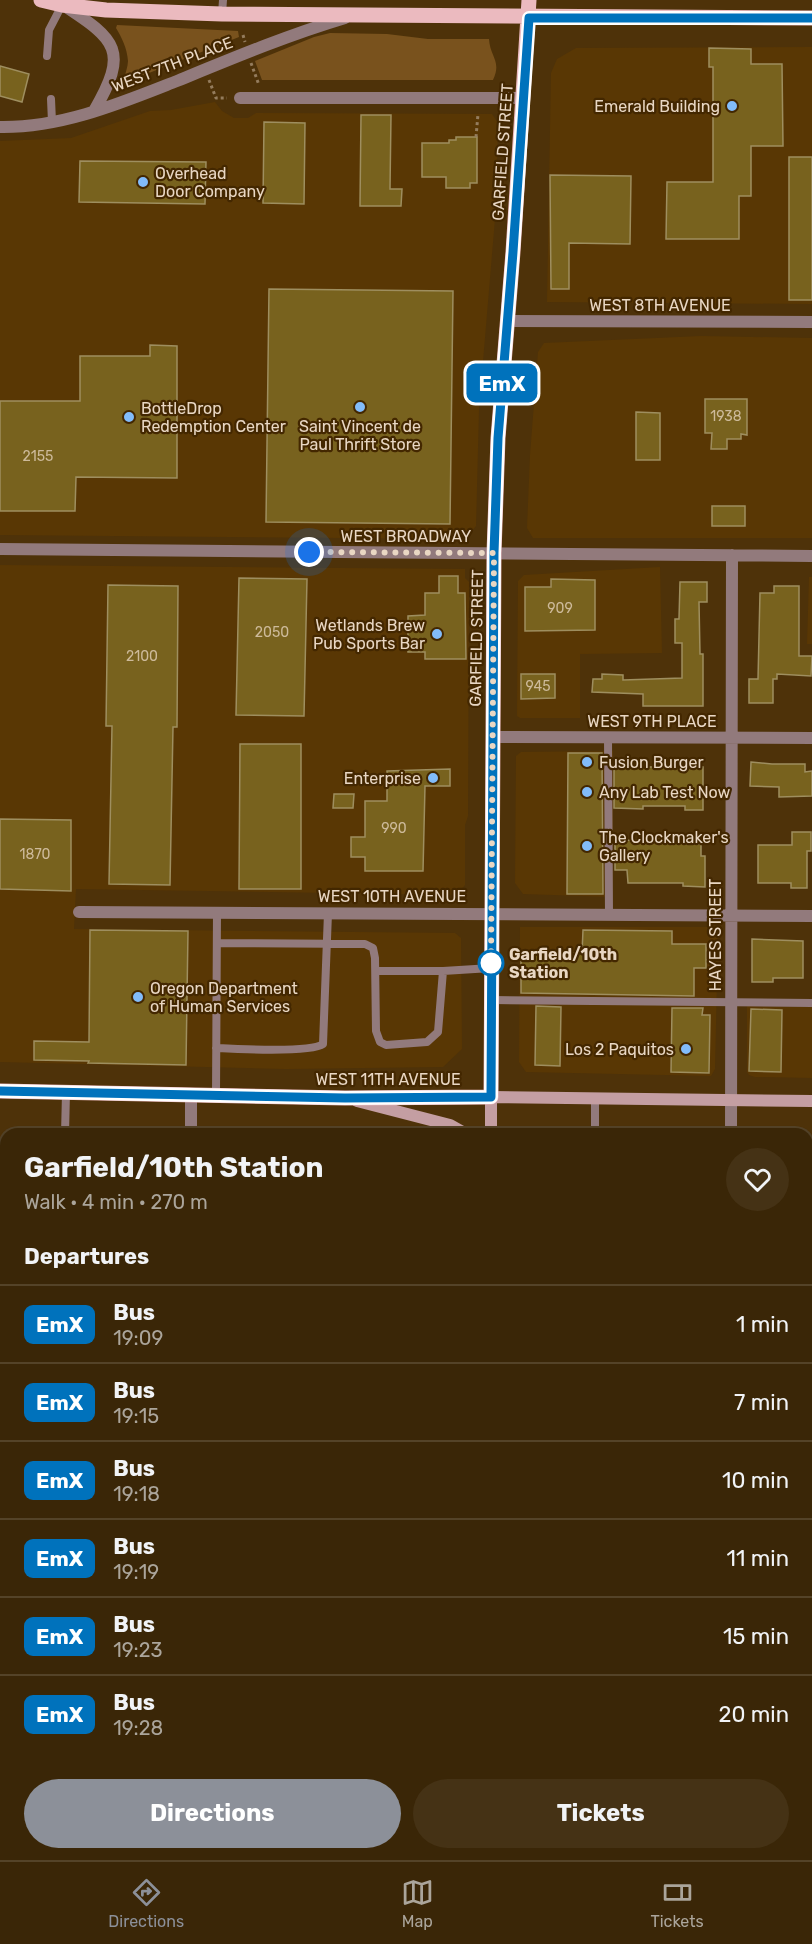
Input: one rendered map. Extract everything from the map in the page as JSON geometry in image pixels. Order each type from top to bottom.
[{"type":"main road","points":[[41,0],[62,5],[222,7],[352,16],[812,18]]},
{"type":"main road","name":"GARFIELD STREET","points":[[491,1128],[494,553],[498,438],[530,0]]},
{"type":"main road","name":"WEST 11TH AVENUE","points":[[0,1091],[345,1098],[491,1097],[812,1101]]},
{"type":"main road","points":[[345,1098],[455,1128]]},
{"type":"street","points":[[62,5],[104,34],[111,47],[114,62],[112,76],[94,111]]},
{"type":"street","name":"WEST 7TH PLACE","points":[[0,127],[29,126],[94,111],[292,34],[352,16]]},
{"type":"street","points":[[240,98],[523,98]]},
{"type":"street","name":"WEST 8TH AVENUE","points":[[508,321],[812,322]]},
{"type":"street","name":"WEST BROADWAY","points":[[0,549],[812,556]]},
{"type":"street","name":"HAYES STREET","points":[[731,1128],[732,555]]},
{"type":"street","name":"WEST 9TH PLACE","points":[[493,737],[812,738]]},
{"type":"street","name":"WEST 10TH AVENUE","points":[[79,912],[812,916]]},
{"type":"street","points":[[191,1095],[191,1128]]},
{"type":"lane","points":[[47,56],[49,30],[62,5]]},
{"type":"lane","points":[[51,99],[52,122]]},
{"type":"lane","points":[[608,737],[609,915]]},
{"type":"lane","points":[[216,1095],[217,912]]},
{"type":"lane","points":[[216,1048],[318,1048],[323,1044],[325,1041],[328,912]]},
{"type":"lane","points":[[217,943],[365,944],[373,948],[376,971],[376,1031],[380,1042],[386,1045],[427,1041],[438,1032],[443,971]]},
{"type":"lane","points":[[376,971],[491,968]]},
{"type":"lane","points":[[492,1000],[812,1003]]},
{"type":"lane","points":[[65,1128],[66,1093]]},
{"type":"lane","points":[[594,1128],[595,1098]]},
{"type":"path","points":[[250,62],[262,98]]},
{"type":"path","points":[[205,69],[216,98],[240,98]]},
{"type":"path","points":[[476,137],[478,114]]},
{"type":"shaded area","points":[[117,25],[238,31],[239,37],[125,81],[127,56],[124,43],[116,28]]},
{"type":"shaded area","points":[[330,33],[387,34],[428,39],[489,39],[496,63],[495,74],[493,80],[262,80],[255,61],[314,37]]},
{"type":"shaded area","points":[[812,47],[812,304],[547,302],[551,73],[557,59],[576,48]]},
{"type":"shaded area","points":[[215,102],[222,111],[234,118],[248,118],[256,113],[492,114],[498,123],[496,207],[479,409],[476,526],[465,539],[0,535],[0,141],[71,138],[150,111],[171,110]]},
{"type":"shaded area","points":[[701,336],[812,338],[812,538],[533,538],[527,528],[530,455],[538,352],[544,343]]},
{"type":"shaded area","points":[[0,565],[465,569],[465,578],[469,582],[468,816],[465,825],[465,885],[460,895],[76,889],[74,929],[455,933],[461,938],[462,1049],[443,1067],[286,1069],[0,1062]]},
{"type":"shaded area","points":[[660,567],[662,653],[580,654],[580,718],[520,718],[517,716],[518,581],[524,575]]},
{"type":"shaded area","points":[[809,577],[812,577],[812,644],[807,644]]},
{"type":"shaded area","points":[[613,751],[613,897],[523,894],[515,883],[516,756],[521,752]]},
{"type":"shaded area","points":[[520,927],[711,927],[717,931],[715,1069],[711,1076],[526,1072],[519,1062]]},
{"type":"shaded area","points":[[747,1006],[812,1007],[812,1078],[749,1075],[747,1072]]},
{"type":"building","name":"Emerald Building","points":[[709,48],[751,49],[751,64],[782,64],[783,146],[751,146],[751,196],[739,196],[739,239],[666,239],[667,182],[713,182],[713,67],[709,67]]},
{"type":"building","points":[[0,66],[29,74],[22,102],[0,96]]},
{"type":"building","points":[[361,115],[391,115],[390,189],[402,189],[401,206],[360,206]]},
{"type":"building","points":[[264,122],[305,123],[304,204],[263,203]]},
{"type":"building","points":[[456,137],[477,137],[477,183],[470,183],[470,188],[446,188],[446,177],[422,177],[422,143],[449,143],[449,140],[456,140]]},
{"type":"building","points":[[789,157],[812,157],[812,300],[789,300]]},
{"type":"building","name":"Overhead Door Company","points":[[80,161],[206,162],[205,204],[79,202]]},
{"type":"building","points":[[550,175],[631,176],[630,244],[569,243],[569,289],[551,289]]},
{"type":"building","name":"Saint Vincent de Paul Thrift Store","points":[[269,289],[453,291],[450,524],[266,522]]},
{"type":"building","points":[[150,345],[177,346],[177,478],[76,477],[75,511],[0,511],[0,401],[80,401],[80,356],[150,356]]},
{"type":"building","points":[[705,399],[747,399],[747,435],[741,434],[741,439],[727,439],[727,449],[711,449],[712,433],[705,433]]},
{"type":"building","points":[[636,412],[660,413],[660,460],[636,460]]},
{"type":"building","points":[[712,506],[745,506],[745,526],[712,526]]},
{"type":"building","name":"Wetlands Brew Pub Sports Bar","points":[[439,576],[458,576],[458,593],[465,593],[466,659],[425,659],[425,652],[408,652],[408,616],[425,615],[425,593],[439,593]]},
{"type":"building","points":[[239,578],[307,579],[304,716],[236,715]]},
{"type":"building","points":[[551,579],[595,580],[595,630],[525,631],[525,587],[551,587]]},
{"type":"building","points":[[680,582],[707,582],[707,602],[699,602],[700,654],[703,654],[703,706],[643,706],[643,694],[592,692],[593,679],[602,679],[602,674],[623,675],[623,680],[682,678],[682,643],[675,643],[675,619],[679,619]]},
{"type":"building","points":[[108,585],[178,586],[177,727],[173,727],[170,885],[109,884],[112,726],[106,726]]},
{"type":"building","points":[[774,586],[799,586],[799,656],[812,656],[811,676],[777,674],[777,679],[773,679],[773,703],[749,703],[749,679],[758,679],[760,593],[774,593]]},
{"type":"building","points":[[521,674],[555,674],[555,698],[521,699]]},
{"type":"building","points":[[240,744],[301,744],[301,889],[239,889]]},
{"type":"building","points":[[568,753],[602,753],[603,894],[567,894]]},
{"type":"building","points":[[751,762],[805,764],[805,772],[812,771],[812,796],[779,797],[779,787],[750,786]]},
{"type":"building","points":[[614,765],[703,767],[703,810],[685,810],[685,806],[643,806],[643,809],[614,808]]},
{"type":"building","points":[[450,769],[450,786],[425,786],[423,871],[365,871],[365,857],[351,857],[351,837],[365,837],[365,801],[387,801],[387,771]]},
{"type":"building","points":[[334,794],[354,794],[353,808],[333,808]]},
{"type":"building","points":[[0,819],[71,820],[71,891],[0,889]]},
{"type":"building","points":[[792,832],[811,832],[811,851],[807,851],[807,888],[791,888],[791,883],[758,883],[758,845],[792,845]]},
{"type":"building","points":[[669,838],[670,843],[701,844],[701,856],[705,856],[705,887],[683,886],[683,883],[628,883],[627,870],[615,870],[615,841]]},
{"type":"building","name":"Oregon Department of Human Services","points":[[90,930],[188,931],[186,1065],[34,1060],[34,1041],[89,1042]]},
{"type":"building","points":[[583,930],[672,931],[672,944],[706,944],[706,968],[694,968],[694,996],[521,993],[521,956],[534,956],[534,952],[582,953]]},
{"type":"building","points":[[752,939],[803,941],[803,978],[773,978],[773,982],[752,982]]},
{"type":"building","points":[[536,1006],[561,1007],[560,1066],[535,1065]]},
{"type":"building","points":[[672,1008],[703,1008],[702,1015],[710,1015],[709,1073],[671,1072]]},
{"type":"building","points":[[751,1009],[782,1010],[781,1072],[749,1071]]},
{"type":"bus line","name":"EmX","points":[[0,1091],[345,1098],[491,1097],[494,553],[498,438],[529,18],[812,18]]},
{"type":"place","name":"Emerald Building","points":[[732,106]]},
{"type":"place","name":"Overhead Door Company","points":[[143,182]]},
{"type":"place","name":"Saint Vincent de Paul Thrift Store","points":[[360,407]]},
{"type":"place","name":"BottleDrop Redemption Center","points":[[129,417]]},
{"type":"place","name":"Wetlands Brew Pub Sports Bar","points":[[437,634]]},
{"type":"place","name":"Fusion Burger","points":[[587,762]]},
{"type":"place","name":"Enterprise","points":[[433,778]]},
{"type":"place","name":"Any Lab Test Now","points":[[587,792]]},
{"type":"place","name":"The Clockmaker's Gallery","points":[[587,846]]},
{"type":"place","name":"Garfield/10th Station","points":[[491,963]]},
{"type":"place","name":"Oregon Department of Human Services","points":[[138,997]]},
{"type":"place","name":"Los 2 Paquitos","points":[[686,1049]]},
{"type":"route","points":[[309,552],[494,553],[491,963]]}]
